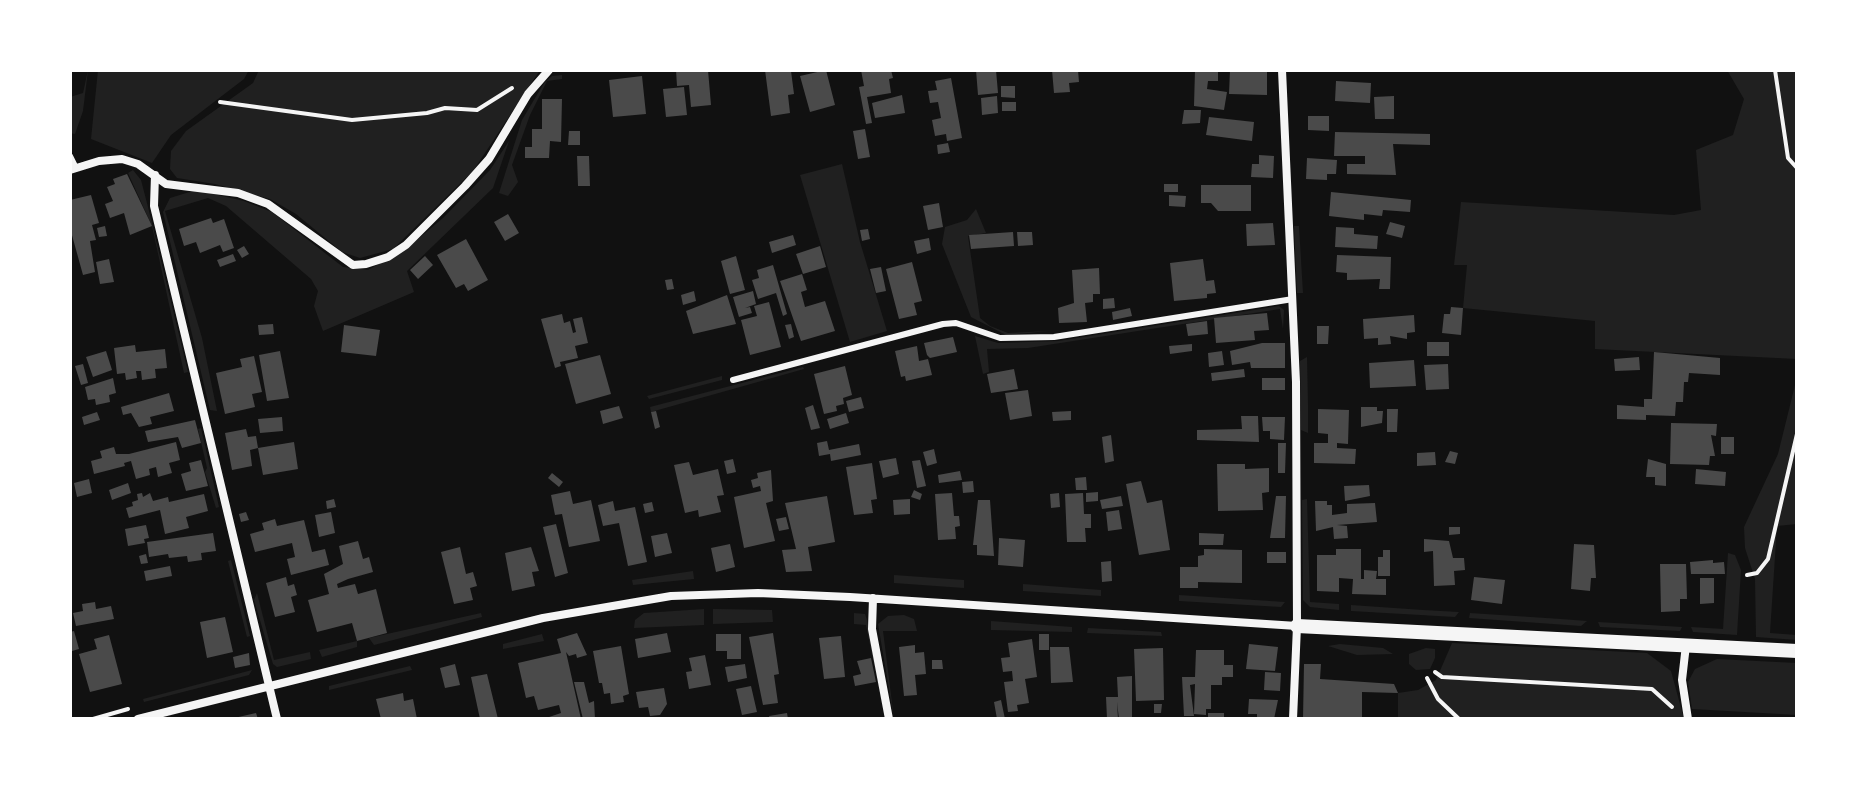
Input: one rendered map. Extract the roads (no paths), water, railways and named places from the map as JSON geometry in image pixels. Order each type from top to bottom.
[{"type":"street","points":[[73,169],[99,161],[122,159],[166,184],[238,193],[268,204],[353,265],[366,264],[388,257],[406,245],[465,186],[489,159],[540,78],[549,70]]},
{"type":"street","points":[[1282,70],[1293,299],[1297,626],[1293,719]]},
{"type":"street","points":[[155,175],[154,206],[277,719]]},
{"type":"street","points":[[138,719],[268,684],[625,602],[742,593],[873,598],[1297,626],[1797,651]]},
{"type":"street","points":[[873,598],[872,629],[889,719]]},
{"type":"street","points":[[1684,716],[1682,680],[1686,645]]},
{"type":"lane","points":[[70,156],[73,169]]},
{"type":"lane","points":[[733,380],[943,324],[956,323],[1000,338],[1054,337],[1293,299]]}]
